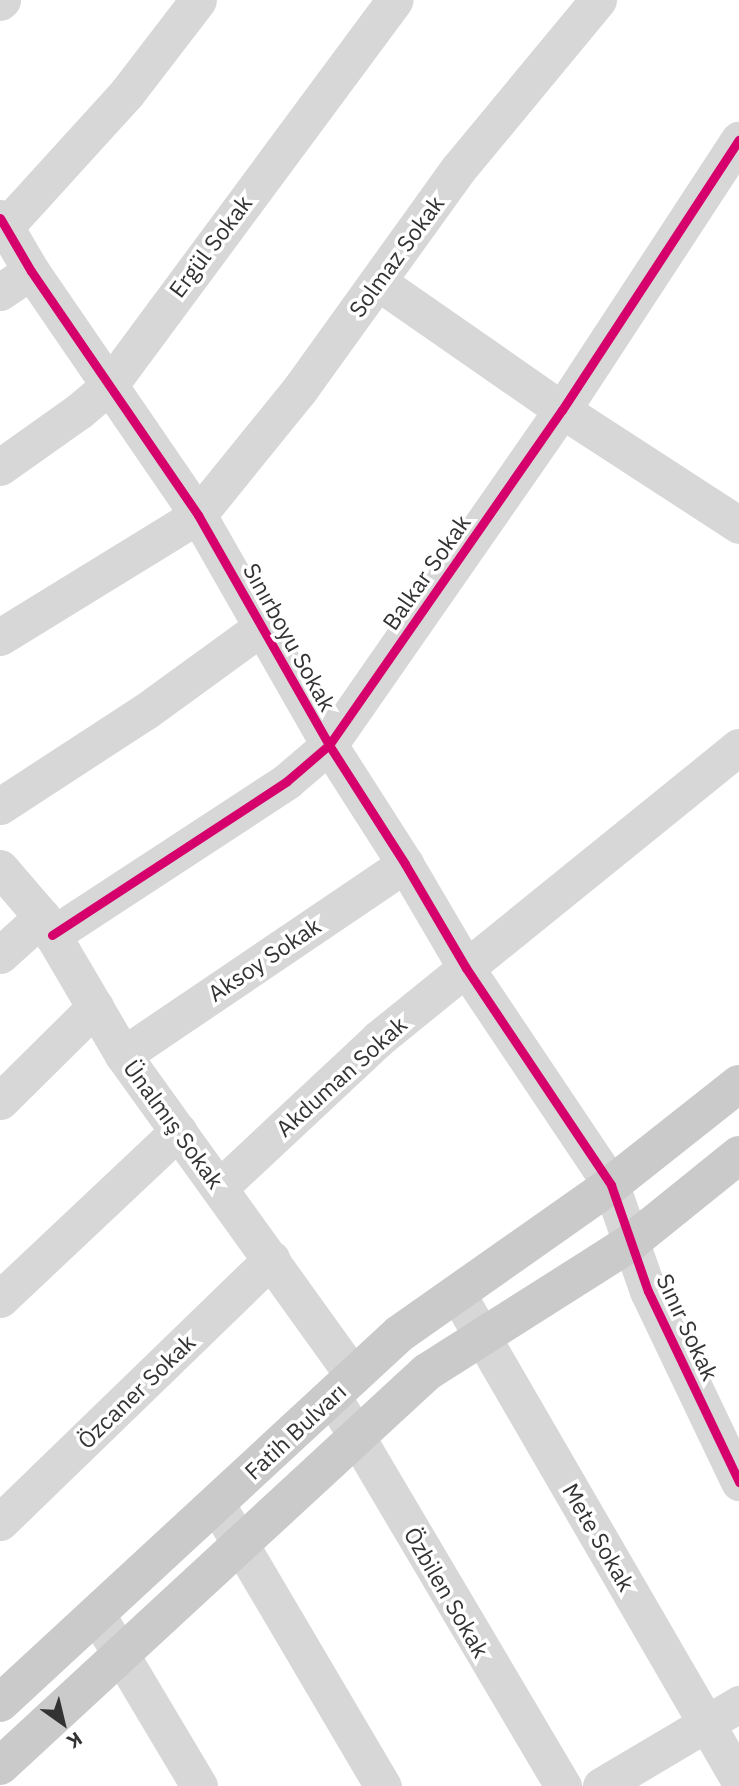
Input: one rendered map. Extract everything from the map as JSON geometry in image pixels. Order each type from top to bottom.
[{"type":"main road","name":"Fatih Bulvarı","points":[[0,1703],[399,1334],[611,1185],[739,1084]]},
{"type":"main road","points":[[0,1767],[427,1371],[630,1243],[739,1155]]},
{"type":"street","points":[[2,223],[127,94],[198,0]]},
{"type":"street","name":"Ergül Sokak","points":[[0,467],[79,411],[108,386],[395,0]]},
{"type":"street","name":"Solmaz Sokak","points":[[0,637],[198,515],[300,389],[459,168],[598,0]]},
{"type":"street","name":"Balkar Sokak","points":[[0,955],[287,781],[329,745],[562,410],[739,140]]},
{"type":"street","name":"Sınırboyu Sokak","points":[[2,223],[108,386],[198,515],[329,745],[405,864],[466,968],[611,1185]]},
{"type":"street","points":[[0,292],[31,271]]},
{"type":"street","points":[[378,282],[562,410],[739,525]]},
{"type":"street","points":[[0,806],[146,711],[263,626]]},
{"type":"street","name":"Akduman Sokak","points":[[220,1187],[378,1039],[739,747]]},
{"type":"street","name":"Aksoy Sokak","points":[[123,1055],[405,864]]},
{"type":"street","name":"Ünalmış Sokak","points":[[0,867],[47,926],[123,1055],[271,1259],[343,1386]]},
{"type":"street","points":[[0,1101],[94,1007]]},
{"type":"street","points":[[0,1299],[178,1131]]},
{"type":"street","name":"Sınır Sokak","points":[[611,1185],[648,1291],[739,1482]]},
{"type":"street","name":"Özcaner Sokak","points":[[0,1522],[271,1259]]},
{"type":"street","name":"Mete Sokak","points":[[458,1295],[708,1722],[739,1780]]},
{"type":"street","name":"Özbilen Sokak","points":[[343,1386],[356,1437],[563,1786]]},
{"type":"street","points":[[216,1503],[383,1786]]},
{"type":"street","points":[[96,1613],[199,1786]]},
{"type":"street","points":[[601,1786],[739,1704]]},
{"type":"street","points":[[0,1767],[15,1786]]},
{"type":"cycle path","points":[[52,935],[287,781],[329,745],[562,410],[739,140]]},
{"type":"cycle path","points":[[0,218],[31,271],[198,515],[329,745],[405,864],[466,968],[611,1185],[648,1291],[739,1482]]}]
